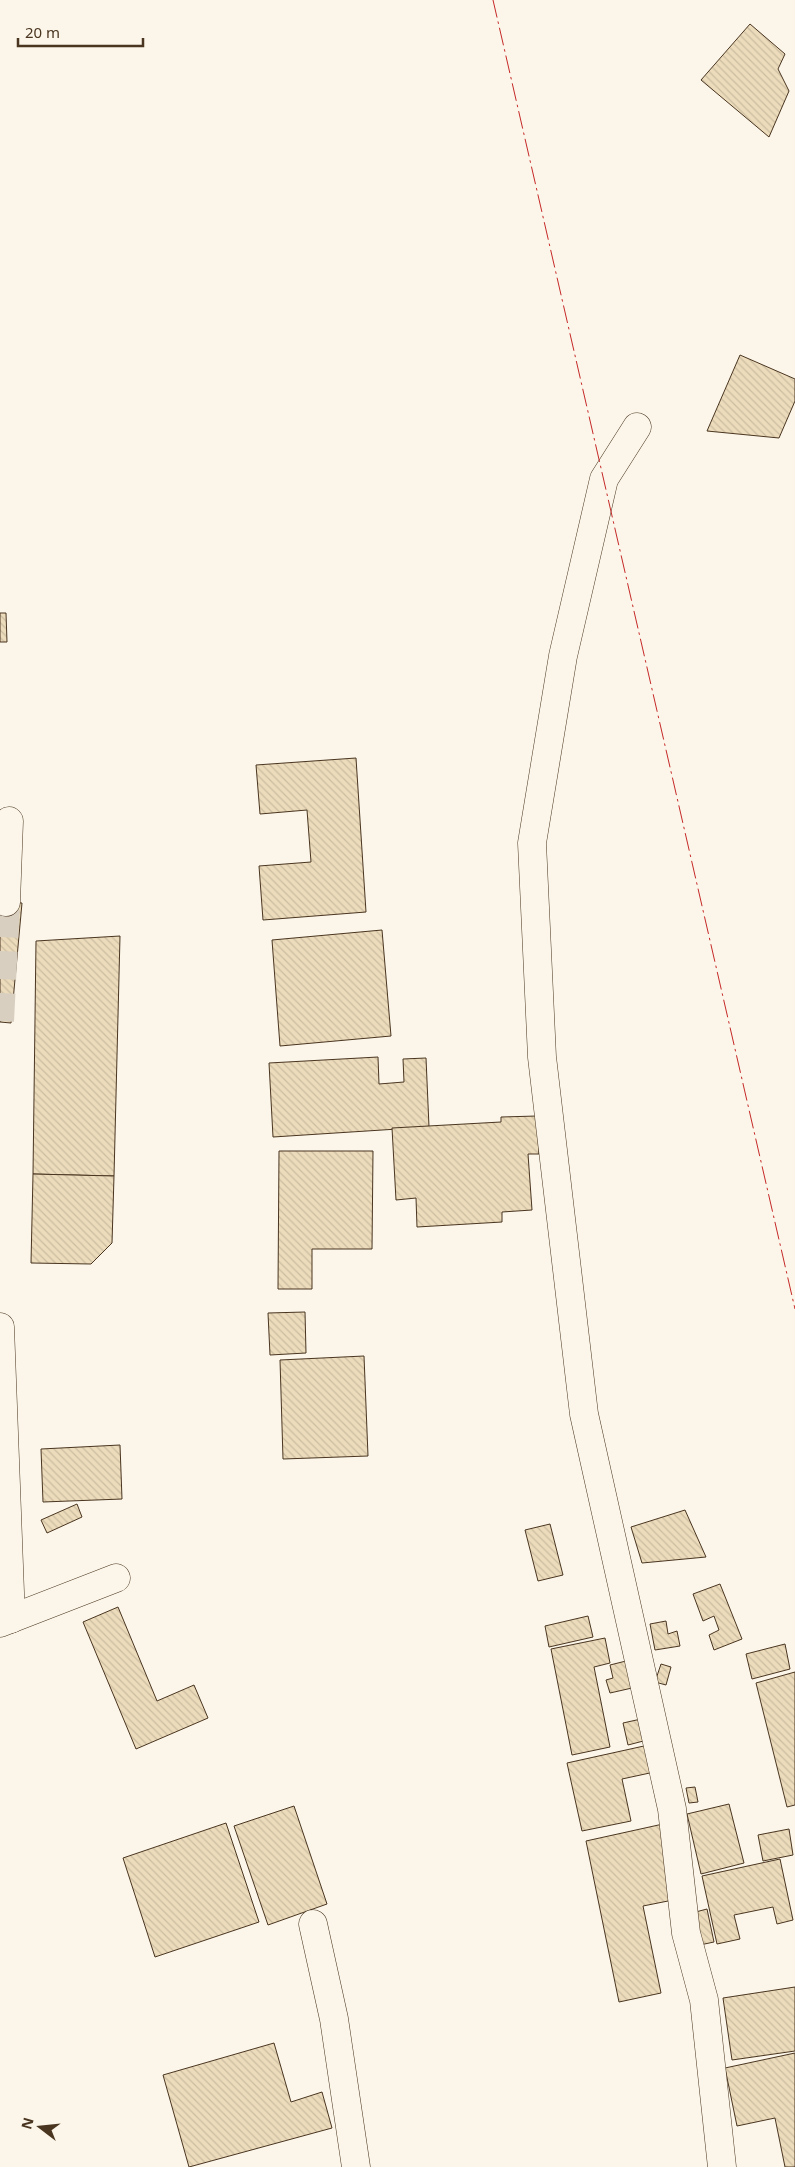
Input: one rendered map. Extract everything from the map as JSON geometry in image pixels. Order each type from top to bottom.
[{"type":"street","points":[[637,427],[604,479],[563,656],[532,843],[540,1028],[544,1077],[584,1414],[672,1808],[686,1933],[704,2000],[722,2167]]},
{"type":"street","points":[[6,902],[9,821]]},
{"type":"street","points":[[0,1326],[6,1621],[116,1578]]},
{"type":"street","points":[[313,1924],[334,2020],[356,2167]]},
{"type":"building","points":[[750,24],[785,54],[778,69],[789,91],[769,137],[701,80]]},
{"type":"building","points":[[740,355],[795,379],[795,401],[779,438],[707,431]]},
{"type":"building","points":[[0,613],[6,613],[7,642],[0,642]]},
{"type":"building","points":[[356,758],[366,912],[263,920],[259,866],[311,862],[307,810],[260,814],[256,765]]},
{"type":"building","points":[[0,902],[22,903],[11,1023],[0,1022]]},
{"type":"building","points":[[382,930],[391,1036],[280,1046],[272,940]]},
{"type":"building","points":[[120,936],[114,1176],[33,1174],[36,941]]},
{"type":"building","points":[[378,1057],[379,1084],[404,1082],[403,1059],[426,1058],[429,1127],[273,1137],[269,1063]]},
{"type":"building","points":[[537,1116],[539,1154],[528,1154],[532,1210],[502,1212],[502,1222],[417,1227],[416,1198],[396,1200],[392,1128],[501,1122],[501,1117]]},
{"type":"building","points":[[279,1151],[373,1151],[372,1249],[312,1249],[312,1289],[278,1289]]},
{"type":"building","points":[[33,1174],[114,1176],[112,1243],[91,1264],[31,1263]]},
{"type":"building","points":[[305,1312],[306,1353],[270,1355],[268,1313]]},
{"type":"building","points":[[364,1356],[368,1456],[283,1459],[280,1360]]},
{"type":"building","points":[[120,1445],[122,1499],[43,1502],[41,1449]]},
{"type":"building","points":[[77,1504],[82,1517],[47,1533],[41,1520]]},
{"type":"building","points":[[685,1510],[706,1557],[642,1563],[631,1527]]},
{"type":"building","points":[[550,1524],[563,1575],[538,1581],[525,1530]]},
{"type":"building","points":[[720,1584],[742,1639],[714,1650],[709,1635],[719,1630],[714,1616],[703,1621],[693,1594]]},
{"type":"building","points":[[118,1607],[157,1701],[194,1685],[208,1718],[136,1749],[83,1622]]},
{"type":"building","points":[[588,1616],[593,1637],[549,1647],[545,1626]]},
{"type":"building","points":[[666,1621],[668,1634],[677,1631],[680,1646],[655,1650],[650,1624]]},
{"type":"building","points":[[605,1638],[610,1663],[594,1667],[610,1747],[572,1755],[551,1649]]},
{"type":"building","points":[[785,1644],[790,1669],[752,1679],[746,1654]]},
{"type":"building","points":[[634,1659],[655,1738],[628,1745],[623,1723],[641,1719],[632,1688],[610,1693],[606,1680],[613,1678],[610,1665]]},
{"type":"building","points":[[661,1664],[671,1667],[666,1685],[655,1682]]},
{"type":"building","points":[[795,1672],[795,1805],[787,1807],[756,1683]]},
{"type":"building","points":[[653,1744],[659,1771],[622,1779],[631,1821],[582,1831],[567,1763]]},
{"type":"building","points":[[695,1787],[698,1802],[689,1803],[686,1788]]},
{"type":"building","points":[[729,1804],[744,1863],[701,1874],[687,1814]]},
{"type":"building","points":[[294,1806],[327,1904],[268,1925],[234,1826]]},
{"type":"building","points":[[226,1823],[259,1922],[155,1957],[123,1858]]},
{"type":"building","points":[[663,1824],[678,1899],[643,1906],[661,1993],[619,2002],[586,1841]]},
{"type":"building","points":[[789,1829],[793,1855],[763,1861],[758,1835]]},
{"type":"building","points":[[780,1859],[793,1920],[777,1924],[773,1907],[734,1915],[740,1939],[717,1944],[702,1876]]},
{"type":"building","points":[[707,1909],[714,1942],[695,1946],[688,1914]]},
{"type":"building","points":[[795,1987],[795,2051],[732,2060],[723,1998]]},
{"type":"building","points":[[274,2043],[291,2102],[322,2092],[332,2128],[189,2167],[163,2075]]},
{"type":"building","points":[[795,2053],[795,2167],[785,2167],[775,2118],[737,2126],[725,2068]]},
{"type":"tunnel","points":[[0,1021],[6,902]]},
{"type":"power","points":[[493,0],[795,1309]]}]
